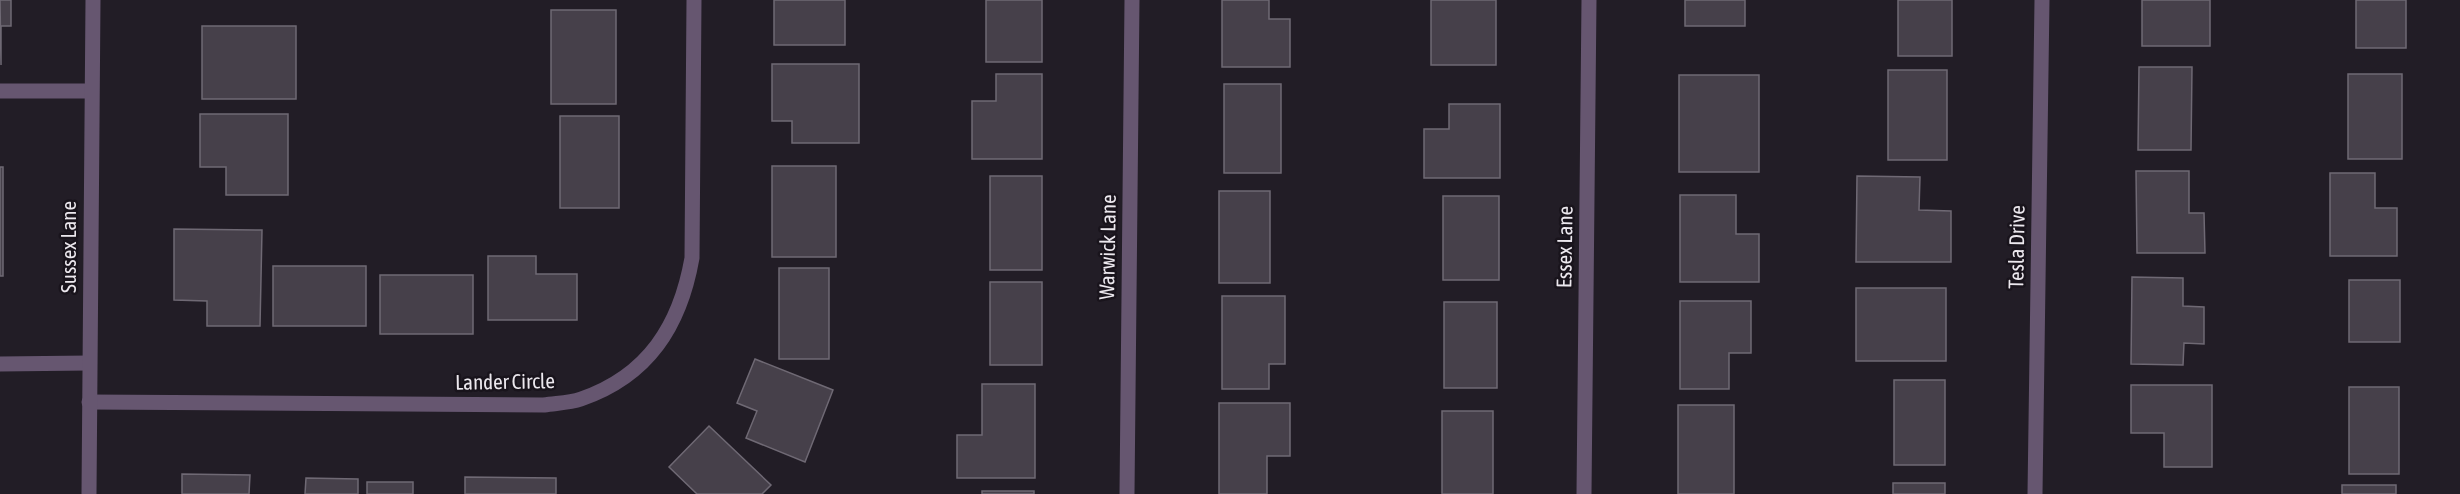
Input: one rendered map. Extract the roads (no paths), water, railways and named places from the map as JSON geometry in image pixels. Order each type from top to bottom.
[{"type":"street","name":"Sussex Lane","points":[[89,494],[93,0]]},
{"type":"street","name":"Lander Circle","points":[[89,402],[544,405],[578,400],[607,388],[631,372],[652,353],[666,333],[687,289],[692,258],[694,0]]},
{"type":"street","name":"Warwick Lane","points":[[1127,494],[1132,0]]},
{"type":"street","name":"Essex Lane","points":[[1584,494],[1589,0]]},
{"type":"street","name":"Tesla Drive","points":[[2035,494],[2042,0]]},
{"type":"street","points":[[0,91],[91,91]]},
{"type":"street","points":[[0,364],[89,363]]}]
